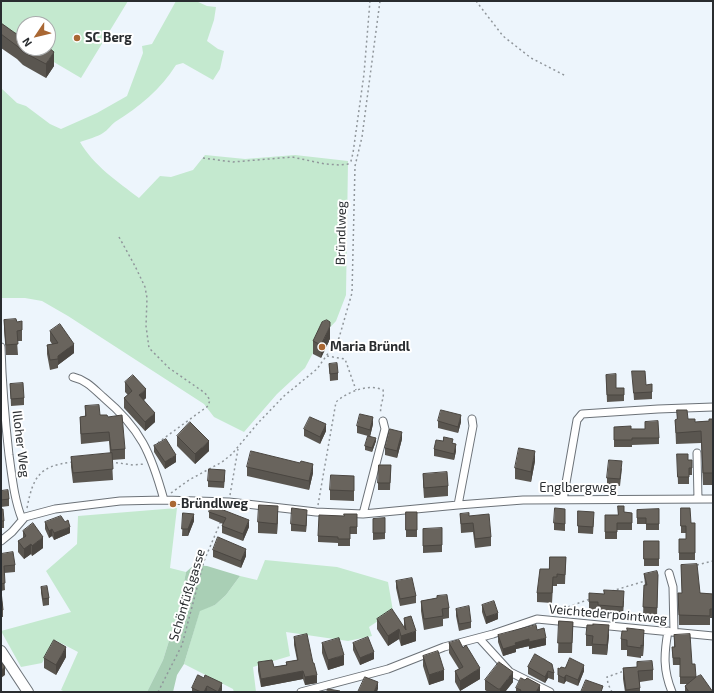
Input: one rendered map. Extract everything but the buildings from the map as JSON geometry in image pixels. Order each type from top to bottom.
[{"type":"street","name":"Illoher Weg","points":[[1,347],[2,385],[11,472],[19,510],[24,518]]},
{"type":"street","points":[[1,541],[12,532],[24,518],[55,509],[120,501],[164,500],[148,451],[138,434],[123,414],[83,380],[73,377]]},
{"type":"street","points":[[563,500],[578,420],[582,414],[650,409],[713,407]]},
{"type":"street","points":[[458,504],[472,419]]},
{"type":"street","points":[[363,514],[385,429],[383,421]]},
{"type":"street","points":[[697,453],[698,499]]},
{"type":"street","name":"Englbergweg","points":[[164,500],[229,502],[316,512],[363,514],[458,504],[523,500],[713,499]]},
{"type":"street","points":[[669,573],[673,587],[671,631],[664,655],[668,680],[672,692]]},
{"type":"street","name":"Veichtederpointweg","points":[[301,692],[388,669],[444,647],[479,638],[538,619],[713,636]]},
{"type":"street","points":[[479,638],[510,672],[550,692]]},
{"type":"street","points":[[1,651],[28,692]]},
{"type":"path","points":[[203,158],[233,162],[292,157],[325,164],[348,164],[351,161],[353,153],[364,74],[370,1]]},
{"type":"path","name":"Bründlweg","points":[[164,500],[172,492],[222,462],[232,454],[284,396],[317,369],[338,338],[352,294],[355,166],[362,137],[380,1]]},
{"type":"path","points":[[476,1],[502,36],[531,58],[566,76]]},
{"type":"path","points":[[119,237],[136,266],[148,298],[146,326],[149,348],[169,368],[205,393],[210,400],[208,406],[148,451]]},
{"type":"path","points":[[327,356],[345,359],[356,390]]},
{"type":"path","points":[[316,512],[336,402],[347,393],[356,390],[374,387],[383,390],[384,395],[380,411],[383,421]]},
{"type":"path","points":[[229,502],[238,447]]},
{"type":"path","points":[[106,460],[133,465],[153,464]]},
{"type":"path","points":[[24,518],[30,492],[36,479],[44,470],[59,464],[72,462]]},
{"type":"path","name":"Schönfüßlgasse","points":[[158,692],[182,645],[204,561],[224,515]]},
{"type":"path","points":[[697,565],[713,561]]},
{"type":"path","points":[[606,593],[648,580]]},
{"type":"path","points":[[551,614],[592,598]]},
{"type":"path","points":[[612,692],[608,684],[607,677],[627,670]]},
{"type":"green space","name":"SC Berg","points":[[1,1],[128,1],[81,78],[44,56],[56,56],[56,16],[16,16],[16,40],[1,31]]},
{"type":"green space","points":[[176,1],[196,1],[207,6],[216,7],[214,20],[207,41],[218,49],[224,51],[220,69],[213,80],[183,63],[176,65],[164,82],[141,104],[115,122],[103,133],[80,142],[99,166],[139,198],[160,176],[171,177],[193,170],[205,155],[245,159],[295,155],[348,161],[346,295],[336,321],[322,336],[305,368],[277,394],[244,432],[214,417],[204,404],[68,316],[42,301],[25,298],[1,298],[1,88],[17,103],[26,106],[50,124],[61,129],[97,113],[127,96],[143,53],[142,46],[152,44]]},
{"type":"green space","points":[[177,508],[170,568],[186,572],[178,612],[163,660],[147,692],[65,692],[61,690],[78,652],[55,640],[42,663],[21,667],[1,631],[71,612],[46,571],[77,544],[78,516]]},
{"type":"green space","points":[[265,560],[337,567],[388,582],[393,611],[369,627],[372,636],[348,641],[286,632],[290,656],[253,667],[256,692],[234,692],[233,689],[184,664],[200,610],[215,605],[226,595],[240,576],[257,580]]},
{"type":"green space","points":[[194,565],[207,566],[240,576],[226,595],[215,605],[200,611],[184,664],[177,675],[173,692],[147,692],[163,660],[178,612],[186,572]]},
{"type":"place","name":"SC Berg","points":[[77,38]]},
{"type":"place","name":"Maria Bründl","points":[[322,347]]},
{"type":"place","name":"Bründlweg","points":[[173,504]]}]
